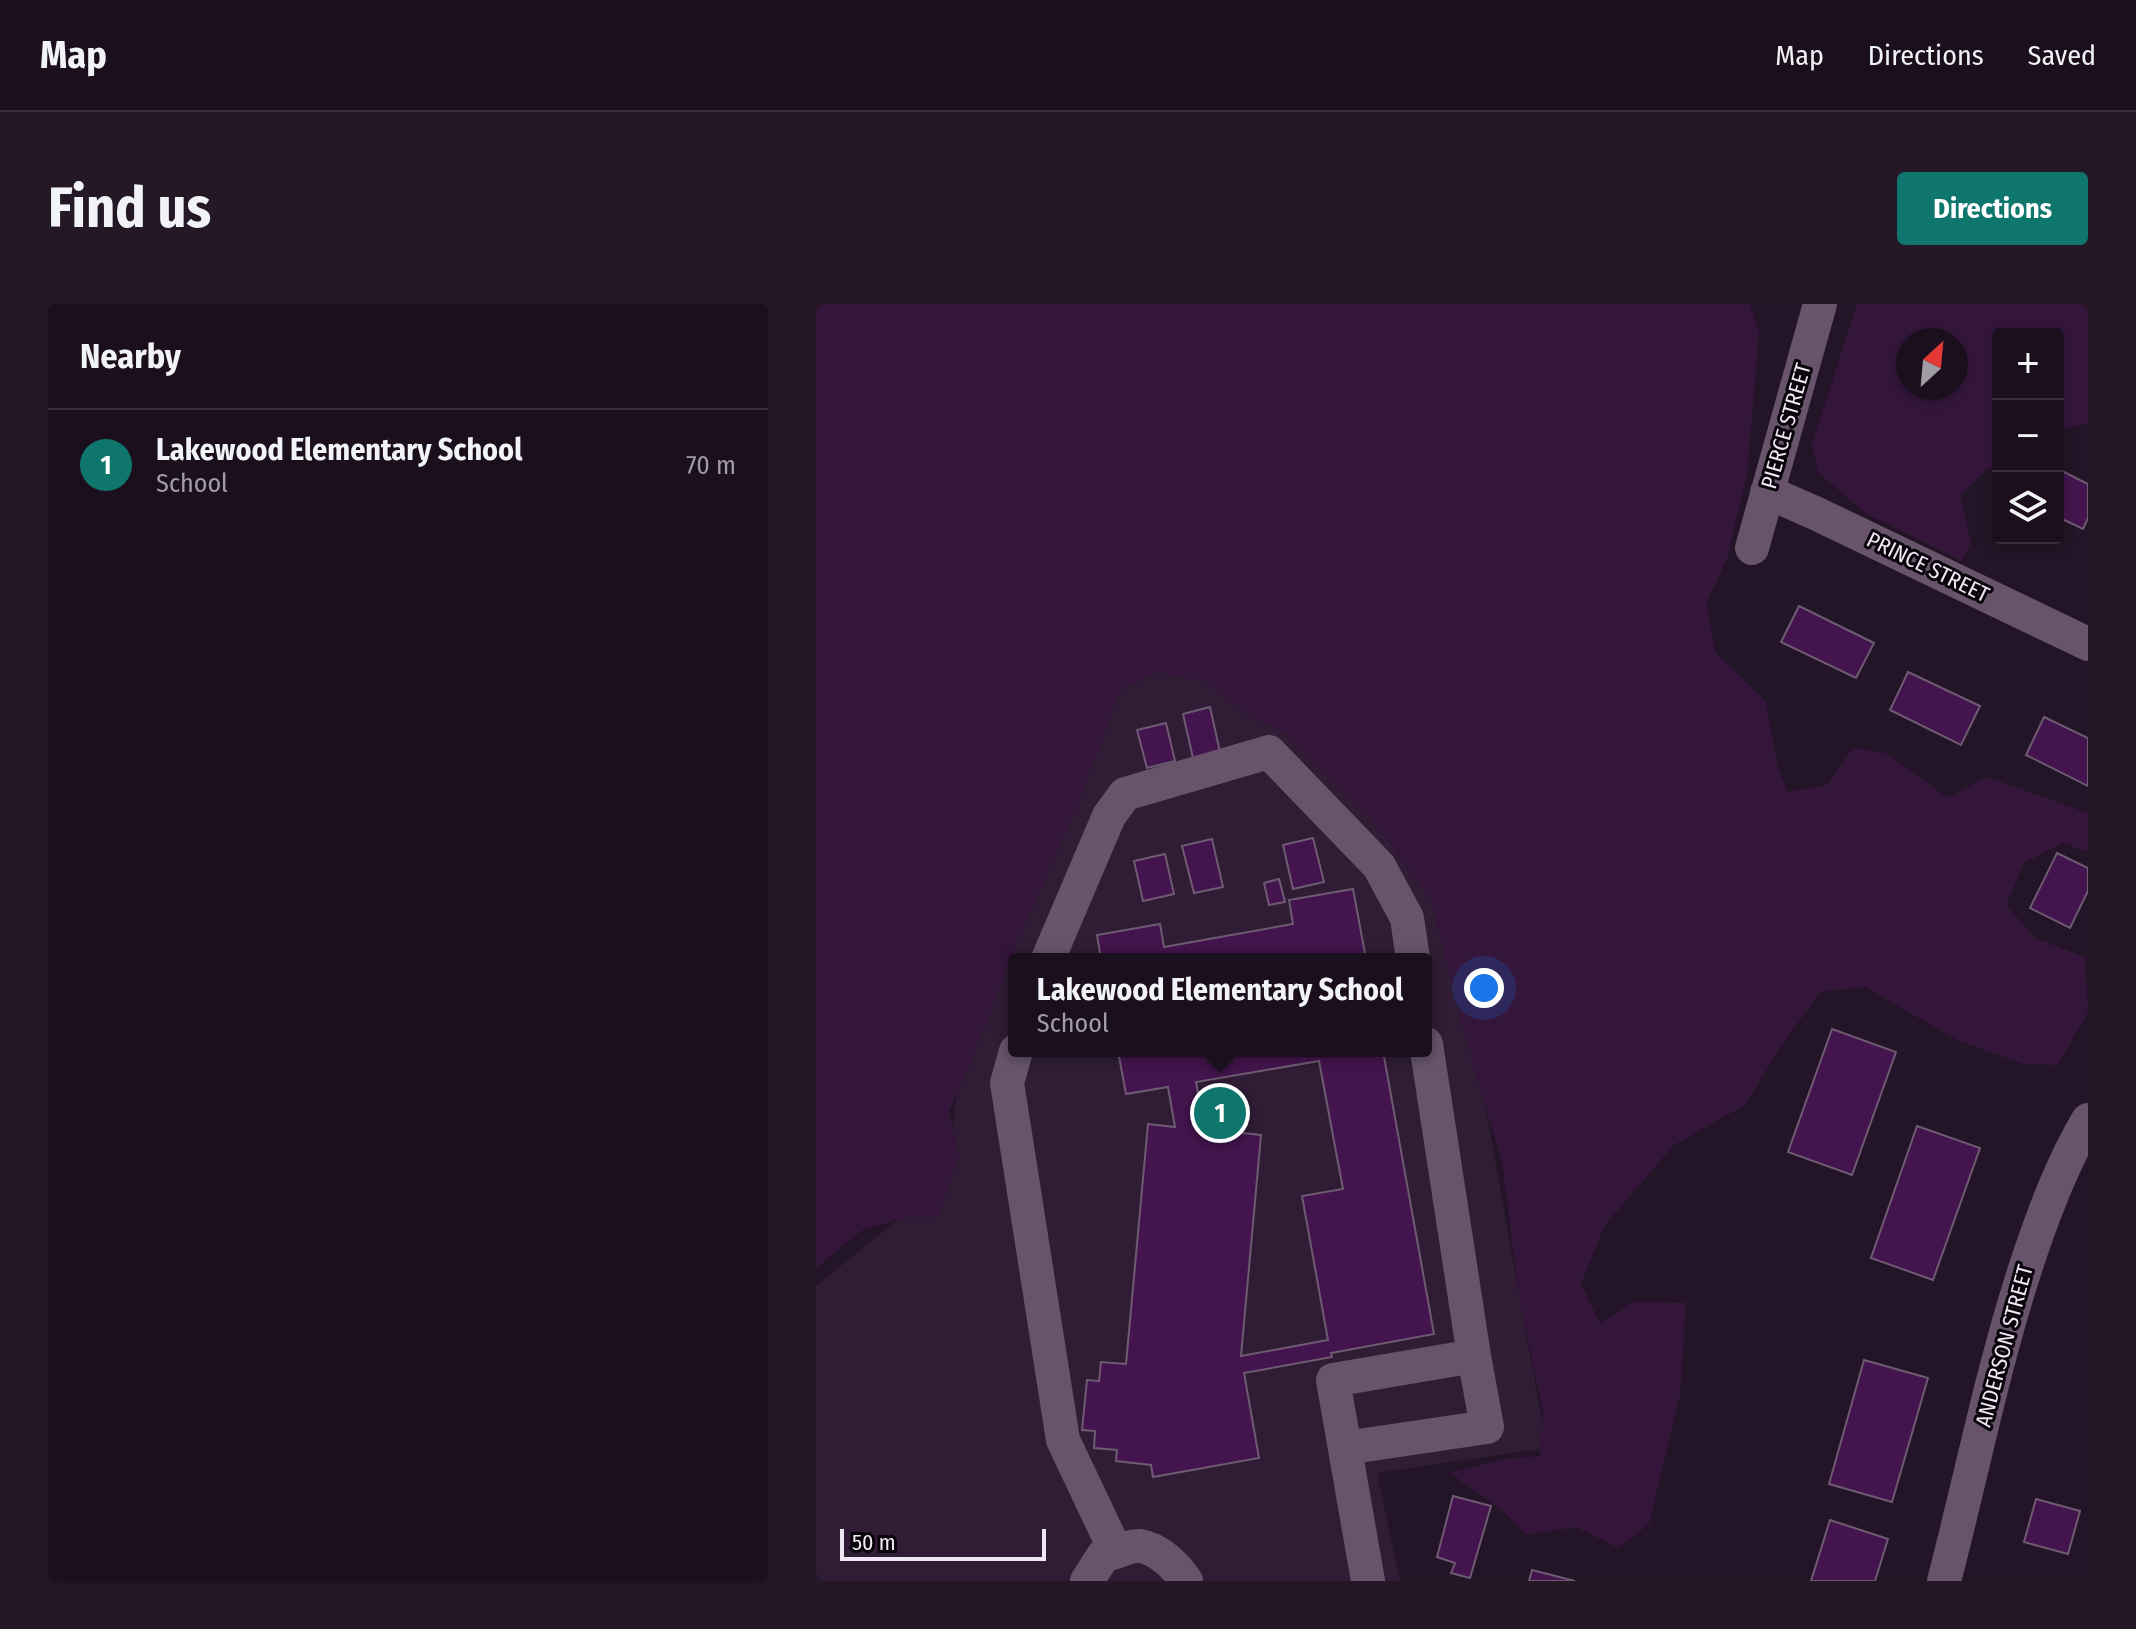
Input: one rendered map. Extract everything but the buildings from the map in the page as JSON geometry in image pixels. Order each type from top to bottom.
[{"type":"street","name":"PIERCE STREET","points":[[1752,548],[1820,304]]},
{"type":"street","name":"PRINCE STREET","points":[[1767,492],[2088,644]]},
{"type":"street","points":[[1051,953],[1109,816],[1125,794],[1269,752],[1379,866],[1407,918],[1412,953]]},
{"type":"street","points":[[1014,1057],[1007,1083],[1063,1440],[1116,1552]]},
{"type":"street","points":[[1345,1448],[1487,1427],[1428,1057]]},
{"type":"street","name":"ANDERSON STREET","points":[[1944,1581],[2008,1319],[2061,1171],[2088,1120]]},
{"type":"street","points":[[1368,1581],[1333,1380],[1474,1356]]},
{"type":"street","points":[[1087,1581],[1103,1556],[1139,1546],[1156,1552],[1177,1568],[1186,1581]]},
{"type":"shaded area","points":[[816,304],[1750,304],[1759,332],[1747,474],[1727,559],[1707,602],[1715,652],[1766,702],[1778,769],[1788,792],[1827,785],[1853,748],[1886,753],[1948,798],[1987,777],[2088,813],[2088,852],[2063,843],[2024,863],[2006,905],[2035,938],[2085,957],[2088,1012],[2058,1065],[2024,1064],[1957,1040],[1865,987],[1820,992],[1745,1105],[1674,1145],[1605,1225],[1581,1283],[1600,1324],[1633,1302],[1686,1303],[1680,1395],[1649,1524],[1619,1548],[1576,1527],[1526,1535],[1504,1512],[1450,1473],[1506,1459],[1540,1456],[1543,1413],[1519,1295],[1502,1162],[1430,898],[1366,812],[1285,733],[1249,716],[1203,680],[1159,673],[1122,687],[1077,806],[1013,953],[1008,953],[1008,966],[949,1111],[959,1157],[938,1217],[905,1217],[861,1231],[816,1268]]},
{"type":"shaded area","points":[[1857,304],[2088,304],[2088,423],[2064,429],[2064,328],[1992,328],[1992,468],[1987,469],[1960,495],[1971,543],[1962,561],[1865,513],[1818,472],[1812,444]]},
{"type":"shaded area","points":[[1221,643],[1449,905],[1547,1448],[1377,1473],[1400,1581],[816,1581],[816,1286],[948,1179],[961,1046],[1126,663]]},
{"type":"place","name":"Lakewood Elementary School","points":[[1220,1113]]}]
